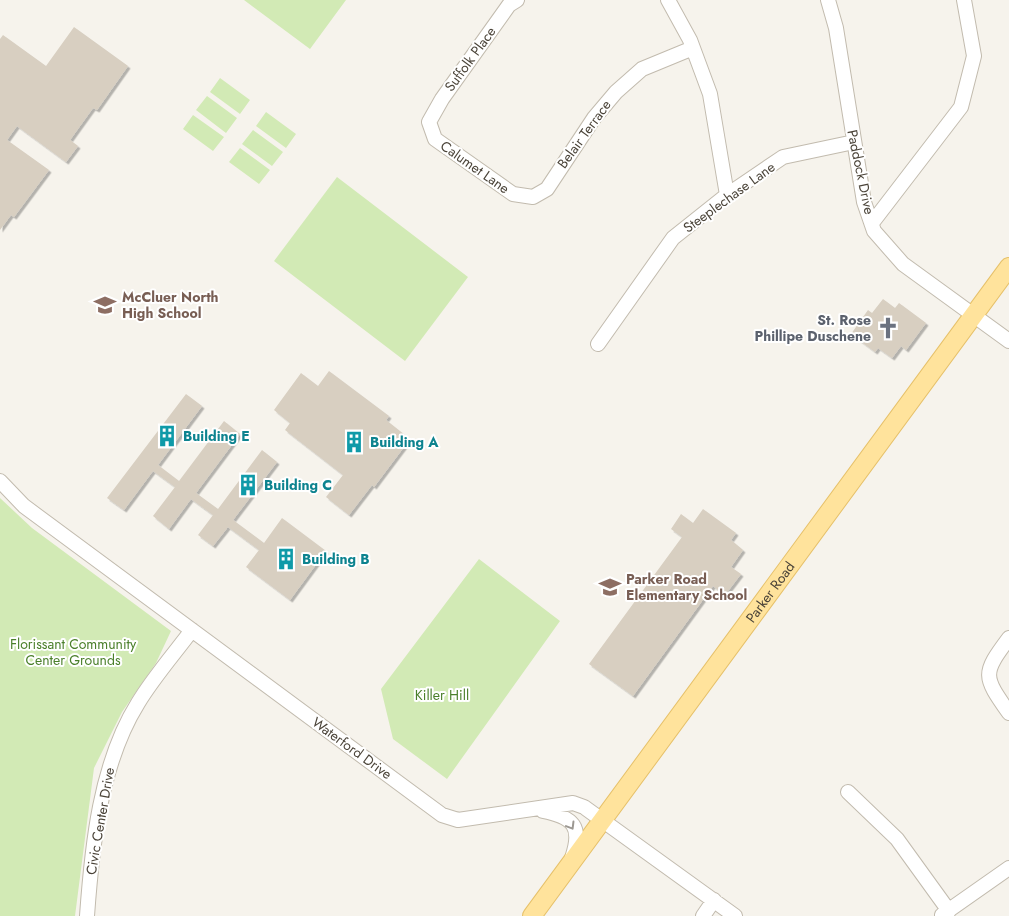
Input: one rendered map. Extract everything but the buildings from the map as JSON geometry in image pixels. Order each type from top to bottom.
[{"type":"main road","name":"Parker Road","points":[[532,916],[1009,267]]},
{"type":"street","name":"Suffolk Place","points":[[429,122],[447,91],[509,5],[517,0]]},
{"type":"street","points":[[668,0],[693,48],[710,94],[727,195]]},
{"type":"street","name":"Paddock Drive","points":[[828,0],[836,28],[864,202],[874,231],[903,264],[1009,341]]},
{"type":"street","points":[[872,222],[961,107],[974,56],[964,0]]},
{"type":"street","name":"Belair Terrace","points":[[533,197],[547,189],[594,118],[616,92],[642,69],[693,48]]},
{"type":"street","name":"Calumet Lane","points":[[429,122],[435,139],[513,194],[533,197]]},
{"type":"street","name":"Steeplechase Lane","points":[[598,344],[673,238],[727,195],[783,157],[854,142]]},
{"type":"street","name":"Waterford Drive","points":[[0,481],[24,506],[442,815],[458,820],[573,803],[584,806],[735,916]]},
{"type":"street","name":"Civic Center Drive","points":[[87,916],[91,859],[110,764],[137,704],[192,630]]},
{"type":"street","points":[[1009,638],[991,662],[988,676],[993,690],[1009,713]]},
{"type":"street","points":[[848,792],[897,839],[945,913],[1009,868]]},
{"type":"street","points":[[535,809],[564,815],[573,824],[576,834],[575,848],[569,866]]},
{"type":"street","points":[[703,916],[714,900]]},
{"type":"green space","points":[[244,0],[346,0],[310,49]]},
{"type":"green space","points":[[220,78],[250,100],[240,114],[210,92]]},
{"type":"green space","points":[[207,96],[237,118],[226,133],[196,110]]},
{"type":"green space","points":[[266,112],[296,134],[286,148],[256,126]]},
{"type":"green space","points":[[193,115],[224,137],[213,151],[183,129]]},
{"type":"green space","points":[[253,130],[283,152],[272,166],[242,144]]},
{"type":"green space","points":[[240,148],[270,170],[259,184],[229,162]]},
{"type":"green space","points":[[337,177],[468,277],[405,361],[274,261]]},
{"type":"green space","name":"Florissant Community Center Grounds","points":[[0,498],[32,528],[171,631],[156,663],[122,712],[94,768],[75,916],[0,916]]},
{"type":"green space","name":"Killer Hill","points":[[479,559],[560,621],[447,779],[393,739],[381,689]]},
{"type":"place","name":"McCluer North High School","points":[[105,305]]},
{"type":"place","name":"St. Rose Phillipe Duschene","points":[[888,328]]},
{"type":"place","name":"Building E","points":[[167,436]]},
{"type":"place","name":"Building A","points":[[354,442]]},
{"type":"place","name":"Building C","points":[[248,485]]},
{"type":"place","name":"Building B","points":[[286,559]]},
{"type":"place","name":"Parker Road Elementary School","points":[[610,587]]}]
